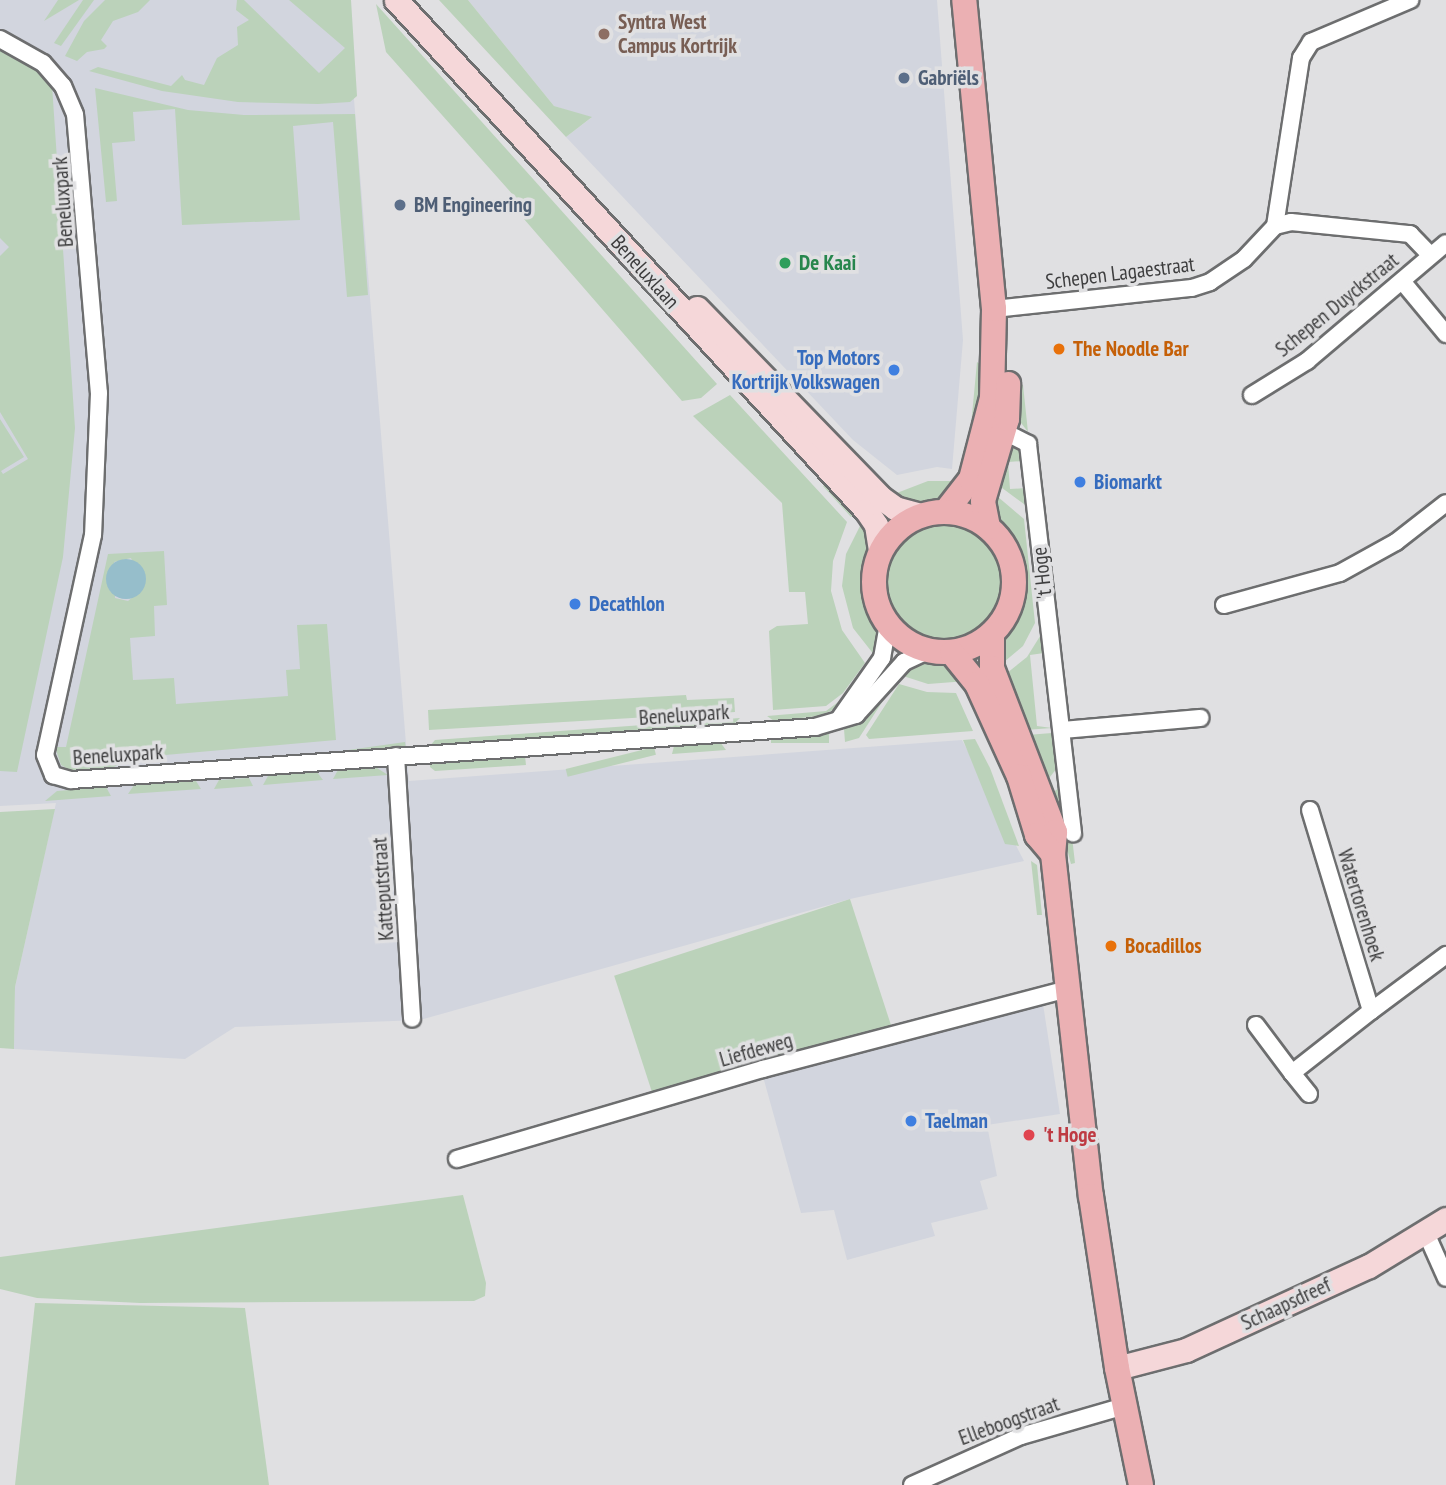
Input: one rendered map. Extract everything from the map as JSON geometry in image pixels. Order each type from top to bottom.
[{"type":"main road","name":"Beneluxlaan","points":[[396,0],[866,510],[876,525],[880,550]]},
{"type":"main road","name":"Beneluxlaan","points":[[410,0],[682,294],[869,485],[895,508],[920,515]]},
{"type":"main road","points":[[964,10],[993,310],[996,428],[983,501],[988,527]]},
{"type":"main road","points":[[946,510],[967,486],[996,428]]},
{"type":"main road","points":[[1053,854],[1037,835],[1019,776],[977,684],[940,652],[888,624],[874,591],[880,550],[904,524],[920,515],[946,510],[988,527],[1007,550],[1014,573],[1009,608],[992,634],[992,668],[1040,783],[1055,832],[1053,854],[1091,1196],[1117,1368],[1141,1485]]},
{"type":"main road","points":[[940,652],[992,634]]},
{"type":"main road","name":"Schaapsdreef","points":[[1117,1368],[1186,1350],[1369,1266],[1446,1219]]},
{"type":"street","points":[[1410,0],[1311,42],[1301,58],[1275,226],[1291,222],[1410,234],[1430,255]]},
{"type":"street","name":"Beneluxpark","points":[[0,39],[43,63],[63,86],[75,114],[99,393],[93,535],[45,755],[47,769],[71,780],[815,727],[867,707],[898,667],[940,652]]},
{"type":"street","name":"Schepen Lagaestraat","points":[[993,310],[1192,288],[1210,282],[1244,258],[1275,226]]},
{"type":"street","name":"Schepen Duyckstraat","points":[[1252,395],[1307,361],[1446,243]]},
{"type":"street","points":[[1402,281],[1446,334]]},
{"type":"street","name":"'t Hoge","points":[[996,428],[1028,444],[1073,833]]},
{"type":"street","points":[[1224,605],[1340,573],[1396,542],[1446,503]]},
{"type":"street","points":[[839,719],[882,659],[888,624]]},
{"type":"street","points":[[1062,730],[1200,718]]},
{"type":"street","name":"Katteputstraat","points":[[396,756],[412,1019]]},
{"type":"street","name":"Watertorenhoek","points":[[1310,810],[1371,1011]]},
{"type":"street","points":[[1292,1073],[1446,955]]},
{"type":"street","name":"Liefdeweg","points":[[457,1159],[763,1069],[1068,989]]},
{"type":"street","points":[[1256,1025],[1309,1094]]},
{"type":"street","points":[[1426,1233],[1446,1278]]},
{"type":"street","name":"Elleboogstraat","points":[[912,1485],[1021,1436],[1125,1406]]},
{"type":"shaded area","points":[[0,0],[346,0],[409,781],[962,740],[1024,861],[850,899],[420,1020],[235,1027],[185,1059],[14,1049],[15,987],[56,803],[0,806]]},
{"type":"shaded area","points":[[468,0],[937,0],[963,340],[952,469],[937,467],[897,475],[853,440],[566,137],[591,118],[554,106]]},
{"type":"shaded area","points":[[1043,1004],[1060,1114],[987,1125],[997,1176],[980,1181],[988,1209],[931,1223],[935,1236],[847,1260],[834,1210],[801,1213],[762,1073]]},
{"type":"green space","points":[[58,0],[79,0],[44,21]]},
{"type":"green space","points":[[83,0],[94,0],[61,46],[54,43]]},
{"type":"green space","points":[[105,0],[150,0],[138,12],[113,21],[101,40],[107,46],[104,49],[87,52],[77,61],[65,56],[84,21]]},
{"type":"green space","points":[[237,0],[244,0],[319,73],[345,48],[289,0],[351,0],[357,96],[350,102],[318,104],[238,102],[162,91],[89,71],[98,67],[171,86],[182,75],[185,80],[204,85],[217,58],[238,45],[237,27],[249,20],[236,10]]},
{"type":"green space","points":[[439,0],[468,0],[554,106],[592,117],[566,137]]},
{"type":"green space","points":[[376,4],[717,384],[701,398],[682,401],[517,211],[521,204],[386,52]]},
{"type":"green space","points":[[0,48],[36,68],[52,85],[75,428],[63,557],[17,772],[0,771],[0,419],[24,457],[1,471],[3,474],[28,459],[0,412],[0,256],[9,247],[0,238]]},
{"type":"green space","points":[[95,88],[188,110],[244,115],[355,114],[368,295],[347,297],[333,122],[293,126],[300,220],[182,225],[175,109],[133,112],[135,141],[112,143],[117,201],[106,202]]},
{"type":"green space","points":[[977,362],[984,367],[985,382],[970,436]]},
{"type":"green space","points":[[1023,385],[1028,432],[1018,419],[1016,386]]},
{"type":"green space","points":[[730,395],[847,522],[833,561],[831,591],[842,630],[865,663],[843,693],[826,706],[773,710],[769,631],[777,626],[808,624],[805,592],[789,592],[782,503],[693,416]]},
{"type":"green space","points":[[1013,444],[1022,449],[1023,461],[1008,462],[1010,489],[1026,488],[1028,507],[994,482],[1004,451]]},
{"type":"green space","points":[[830,480],[858,509],[851,517],[823,486]]},
{"type":"green space","points":[[928,481],[962,481],[945,500],[934,503],[918,505],[889,496]]},
{"type":"green space","points":[[991,491],[1024,519],[1035,623],[1023,646],[998,667],[999,643],[1019,607],[1023,579],[1014,546],[997,522]]},
{"type":"green space","points":[[864,518],[872,544],[865,584],[879,636],[875,656],[853,628],[842,586],[846,554]]},
{"type":"green space","points":[[944,523],[966,527],[985,540],[998,559],[1002,581],[998,603],[985,622],[966,635],[944,639],[922,635],[903,622],[890,603],[886,581],[890,559],[903,540],[922,527]]},
{"type":"green space","points":[[164,551],[167,605],[154,606],[155,636],[130,638],[133,680],[174,678],[176,704],[288,696],[286,670],[300,669],[297,625],[327,624],[336,740],[131,758],[110,769],[73,772],[61,765],[55,747],[66,747],[108,554]],"holes":[[[131,558],[142,589],[128,601],[115,598],[114,562]]]},
{"type":"green space","points":[[1042,633],[1044,653],[1030,655],[1037,726],[1052,728],[1025,730],[1002,677],[1027,657]]},
{"type":"green space","points":[[929,660],[949,665],[967,681],[928,684],[900,675]]},
{"type":"green space","points":[[895,682],[859,738],[845,742],[844,729],[877,707]]},
{"type":"green space","points":[[899,684],[927,692],[956,693],[973,731],[869,739],[866,735]]},
{"type":"green space","points":[[686,695],[687,700],[734,698],[735,712],[429,730],[428,710]]},
{"type":"green space","points":[[845,697],[835,709],[819,716],[774,721],[767,716],[826,711]]},
{"type":"green space","points":[[740,718],[734,724],[429,747],[435,740]]},
{"type":"green space","points":[[1052,733],[1057,768],[1046,782],[1027,735]]},
{"type":"green space","points":[[771,734],[829,734],[829,743],[771,743]]},
{"type":"green space","points":[[975,739],[990,768],[1019,846],[1005,844],[963,740]]},
{"type":"green space","points":[[405,742],[406,749],[137,787],[136,780]]},
{"type":"green space","points":[[720,742],[726,750],[672,754],[674,746]]},
{"type":"green space","points":[[654,747],[656,755],[568,777],[566,769]]},
{"type":"green space","points":[[525,756],[526,765],[435,771],[430,767],[430,763]]},
{"type":"green space","points":[[377,768],[388,775],[333,779],[338,770]]},
{"type":"green space","points":[[317,772],[323,780],[263,785],[268,776]]},
{"type":"green space","points":[[249,778],[253,786],[214,789],[219,780]]},
{"type":"green space","points":[[196,781],[201,789],[128,794],[134,785]]},
{"type":"green space","points":[[106,787],[111,796],[45,801],[57,791]]},
{"type":"green space","points":[[1059,788],[1064,831],[1072,837],[1075,863],[1071,864],[1052,793]]},
{"type":"green space","points":[[55,809],[15,987],[14,1049],[0,1048],[0,812]]},
{"type":"green space","points":[[1031,861],[1037,865],[1042,915],[1037,915]]},
{"type":"green space","points":[[850,899],[892,1028],[656,1105],[614,976]]},
{"type":"green space","points":[[463,1195],[486,1283],[485,1296],[474,1301],[140,1303],[37,1298],[0,1289],[0,1257]]},
{"type":"green space","points":[[35,1303],[245,1308],[269,1485],[15,1485]]},
{"type":"water","points":[[126,559],[140,565],[146,579],[140,593],[126,599],[112,593],[106,579],[112,565]]},
{"type":"place","name":"Syntra West Campus Kortrijk","points":[[604,34]]},
{"type":"place","name":"Gabriëls","points":[[904,78]]},
{"type":"place","name":"BM Engineering","points":[[400,205]]},
{"type":"place","name":"De Kaai","points":[[785,263]]},
{"type":"place","name":"The Noodle Bar","points":[[1059,349]]},
{"type":"place","name":"Top Motors Kortrijk Volkswagen","points":[[894,370]]},
{"type":"place","name":"Biomarkt","points":[[1080,482]]},
{"type":"place","name":"Decathlon","points":[[575,604]]},
{"type":"place","name":"Bocadillos","points":[[1111,946]]},
{"type":"place","name":"Taelman","points":[[911,1121]]},
{"type":"place","name":"'t Hoge","points":[[1029,1135]]}]
